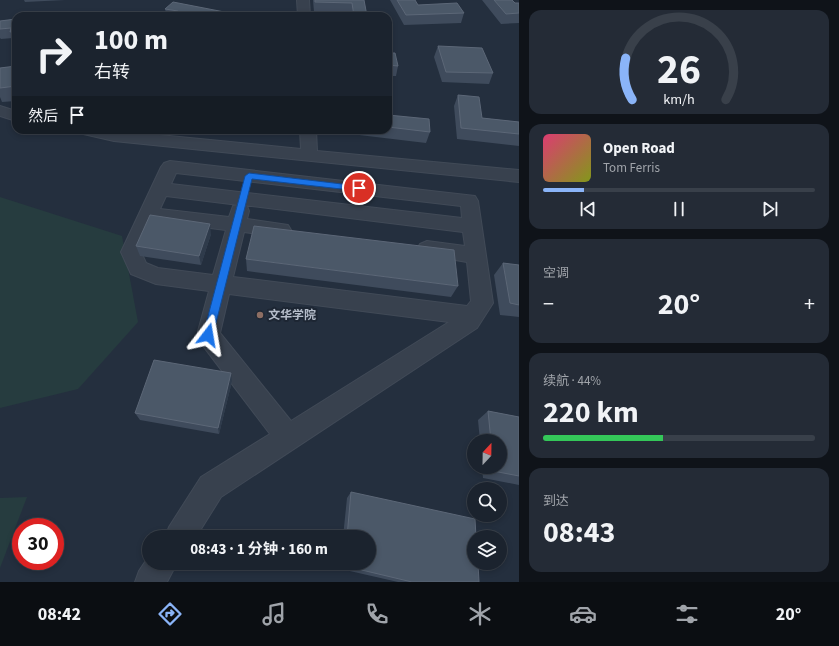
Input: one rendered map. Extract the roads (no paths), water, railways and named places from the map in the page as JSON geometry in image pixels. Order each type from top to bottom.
[{"type":"street","points":[[303,0],[304,12]]},
{"type":"street","points":[[0,111],[12,115]]},
{"type":"street","points":[[104,134],[519,176]]},
{"type":"street","points":[[308,134],[309,154]]},
{"type":"street","points":[[183,530],[211,487],[469,321],[482,303],[469,201],[170,167],[131,252],[138,268],[156,276],[472,316]]},
{"type":"street","points":[[249,176],[208,335],[288,437]]},
{"type":"street","points":[[160,189],[472,226]]},
{"type":"street","points":[[148,214],[298,232]]},
{"type":"street","points":[[406,246],[476,255]]},
{"type":"street","points":[[150,582],[158,570]]},
{"type":"place","name":"文华学院","points":[[260,315]]}]
